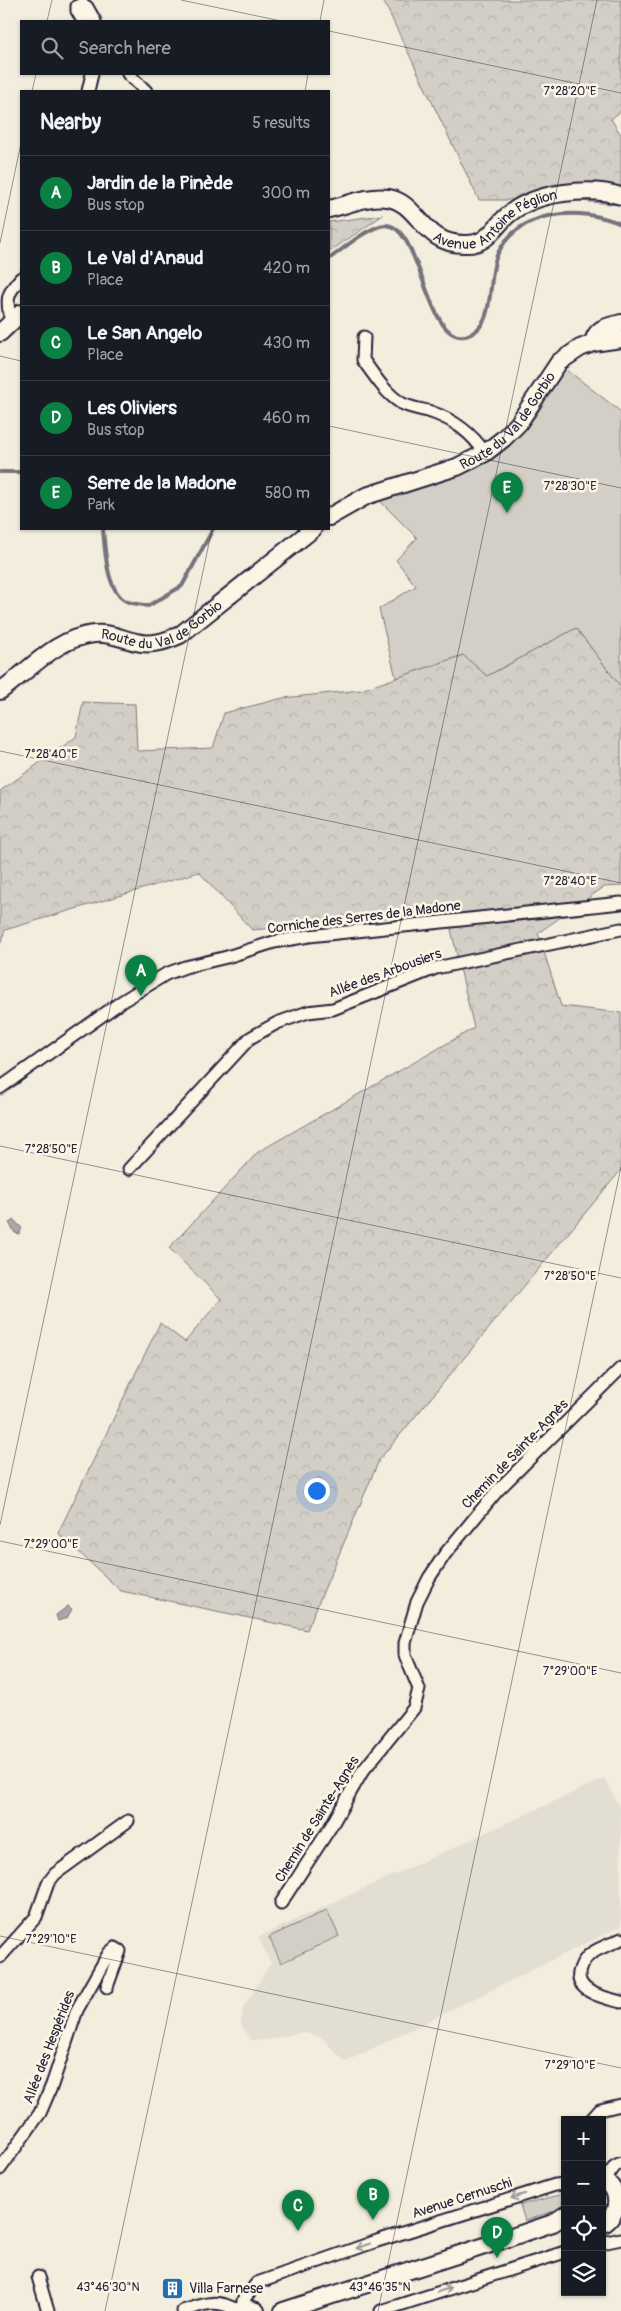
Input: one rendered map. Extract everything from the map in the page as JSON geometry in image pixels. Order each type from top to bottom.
[{"type":"street","points":[[82,20],[76,11],[77,6],[82,4],[87,7],[94,20]]},
{"type":"street","points":[[88,90],[92,75]]},
{"type":"street","points":[[129,75],[145,90]]},
{"type":"street","name":"Avenue Antoine Péglion","points":[[330,209],[377,197],[390,198],[410,211],[432,234],[444,241],[467,244],[479,243],[487,238],[509,214],[519,207],[534,201],[559,194],[582,191],[612,193],[621,196]]},
{"type":"street","points":[[11,322],[7,304],[10,290],[20,279]]},
{"type":"street","points":[[593,343],[595,334],[600,328],[621,323]]},
{"type":"street","points":[[364,338],[363,360],[390,396],[403,404],[458,424],[468,431],[485,453]]},
{"type":"street","name":"Route du Val de Gorbio","points":[[330,516],[366,496],[457,467],[485,453],[518,424],[559,362],[580,348],[593,343],[621,339]]},
{"type":"street","name":"Route du Val de Gorbio","points":[[0,691],[50,651],[68,640],[108,634],[137,643],[151,644],[166,641],[180,635],[313,530]]},
{"type":"street","name":"Corniche des Serres de la Madone","points":[[0,1088],[148,984],[185,967],[274,942],[309,936],[621,903]]},
{"type":"street","name":"Allée des Arbousiers","points":[[130,1169],[250,1038],[277,1022],[308,1012],[333,1008],[436,968],[621,929]]},
{"type":"street","name":"Chemin de Sainte-Agnès","points":[[281,1903],[330,1828],[362,1772],[414,1708],[419,1689],[405,1655],[405,1643],[417,1602],[429,1578],[445,1554],[497,1492],[621,1368]]},
{"type":"street","points":[[0,1957],[36,1917],[48,1883],[55,1874],[128,1821]]},
{"type":"street","points":[[621,1939],[590,1954],[582,1964],[579,1972],[583,1986],[590,1992],[621,2002]]},
{"type":"street","name":"Allée des Hespérides","points":[[0,2169],[40,2113],[52,2085],[77,2010],[109,1953],[115,1948],[120,1951],[107,1987]]},
{"type":"street","points":[[595,2116],[600,2110],[621,2105]]},
{"type":"street","points":[[606,2177],[615,2166],[621,2163]]},
{"type":"street","points":[[606,2181],[619,2195],[613,2218]]},
{"type":"street","name":"Avenue Cernuschi","points":[[246,2310],[243,2300],[257,2283],[413,2230],[561,2184]]},
{"type":"street","points":[[283,2311],[494,2243],[552,2223],[561,2217]]},
{"type":"street","points":[[606,2242],[621,2239]]},
{"type":"street","points":[[381,2311],[561,2253]]},
{"type":"street","points":[[38,2277],[48,2311]]},
{"type":"street","name":"Avenue Cernuschi","points":[[183,2311],[211,2302],[246,2310]]},
{"type":"shaded area","points":[[14,1220],[22,1228],[19,1234],[15,1233],[9,1223]]},
{"type":"shaded area","points":[[68,1606],[72,1609],[67,1618],[58,1621],[56,1615]]},
{"type":"shaded area","points":[[605,1778],[621,1810],[621,1926],[345,2062],[321,2037],[302,2032],[269,2040],[251,2040],[241,2025],[243,2008],[271,1963],[258,1937]]},
{"type":"green space","points":[[383,0],[621,0],[621,111],[611,119],[621,135],[621,205],[571,200],[479,200]]},
{"type":"green space","points":[[383,215],[330,251],[330,222]]},
{"type":"green space","points":[[562,366],[621,412],[621,687],[576,628],[487,676],[463,655],[396,678],[379,609],[416,586],[396,560],[417,538],[377,498],[465,470],[505,448],[537,414]]},
{"type":"green space","points":[[576,628],[621,687],[621,886],[604,887],[538,933],[561,1006],[621,1013],[621,1170],[379,1460],[307,1630],[121,1591],[58,1533],[160,1323],[185,1342],[221,1299],[169,1248],[258,1152],[474,1028],[447,912],[252,930],[199,872],[5,930],[0,945],[0,791],[76,737],[83,702],[135,704],[137,751],[213,748],[224,713],[283,698],[361,690],[463,655],[487,676]]},
{"type":"green space","points":[[327,1910],[339,1936],[281,1963],[269,1937]]},
{"type":"green space","points":[[561,2195],[561,2208],[525,2221],[520,2205]]},
{"type":"waterway","points":[[330,258],[373,229],[380,226],[394,227],[405,239],[414,257],[440,320],[451,333],[465,336],[475,331],[482,323],[487,313],[494,263],[498,253],[508,238],[521,227],[552,215],[570,214],[605,218],[621,224]]},
{"type":"waterway","points":[[0,472],[20,472]]},
{"type":"waterway","points":[[103,530],[108,570],[115,590],[128,602],[148,606],[182,586],[212,530]]},
{"type":"place","name":"Serre de la Madone","points":[[507,513]]},
{"type":"place","name":"Jardin de la Pinède","points":[[141,996]]},
{"type":"place","name":"Le Val d'Anaud","points":[[373,2220]]},
{"type":"place","name":"Le San Angelo","points":[[298,2231]]},
{"type":"place","name":"Les Oliviers","points":[[497,2258]]},
{"type":"place","name":"Villa Farnese","points":[[173,2288]]}]
